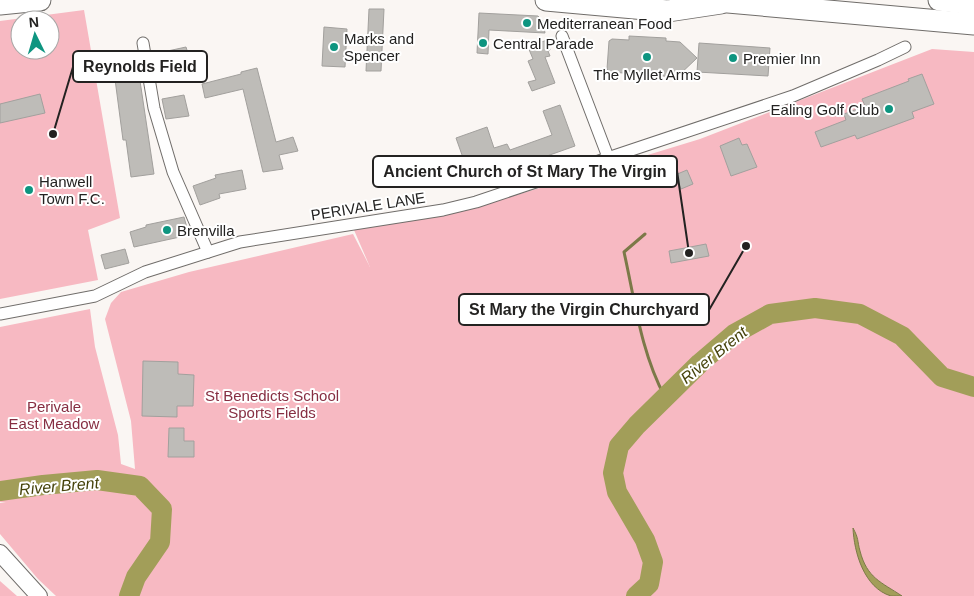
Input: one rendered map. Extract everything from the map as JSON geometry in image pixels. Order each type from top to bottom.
[{"type":"highway","points":[[0,4],[40,0]]},
{"type":"highway","points":[[546,0],[668,11],[726,2]]},
{"type":"highway","points":[[705,0],[974,24]]},
{"type":"highway","points":[[939,0],[974,4]]},
{"type":"main road","points":[[0,553],[39,596]]},
{"type":"street","points":[[562,36],[608,157]]},
{"type":"street","points":[[143,43],[154,108],[173,172],[208,252]]},
{"type":"street","name":"PERIVALE LANE","points":[[0,314],[95,296],[145,272],[240,242],[389,219],[467,204],[793,96],[906,46]]},
{"type":"green space","points":[[84,10],[120,218],[88,230],[98,280],[0,299],[0,21],[10,20],[10,60],[60,60],[60,13]]},
{"type":"green space","points":[[932,49],[974,52],[974,596],[56,596],[38,579],[0,534],[0,503],[6,502],[0,502],[0,327],[90,309],[95,347],[118,435],[121,464],[135,469],[131,421],[105,319],[111,303],[121,292],[189,272],[353,234],[370,267],[354,230],[520,194],[700,139]]},
{"type":"green space","points":[[0,581],[17,596],[0,596]]},
{"type":"shaded area","points":[[853,528],[863,560],[871,573],[881,583],[902,596],[891,596],[882,592],[867,577],[858,558]]},
{"type":"building","points":[[369,9],[384,9],[381,71],[366,71]]},
{"type":"building","name":"Central Parade","points":[[479,13],[538,16],[543,21],[545,33],[489,30],[488,54],[477,53]]},
{"type":"building","name":"Marks and Spencer","points":[[324,27],[347,29],[345,67],[322,66]]},
{"type":"building","name":"The Myllet Arms","points":[[629,36],[666,38],[666,41],[680,42],[697,58],[677,77],[610,72],[607,69],[609,41],[612,39],[629,40]]},
{"type":"building","points":[[547,40],[550,56],[545,57],[555,83],[532,91],[528,82],[536,80],[528,61],[533,59],[528,47]]},
{"type":"building","name":"Premier Inn","points":[[699,43],[770,48],[768,76],[697,72]]},
{"type":"building","points":[[186,47],[192,66],[168,73],[163,52]]},
{"type":"building","points":[[137,61],[154,174],[131,177],[126,140],[123,140],[113,64]]},
{"type":"building","points":[[257,68],[276,142],[293,137],[298,151],[279,155],[283,169],[263,172],[243,89],[205,98],[202,84]]},
{"type":"building","name":"Ealing Golf Club","points":[[922,74],[934,104],[912,112],[914,118],[857,139],[855,135],[821,147],[815,132],[846,120],[844,114],[865,106],[862,99]]},
{"type":"building","points":[[40,94],[45,113],[0,123],[0,104]]},
{"type":"building","points":[[184,95],[189,116],[166,119],[162,99]]},
{"type":"building","points":[[560,105],[575,146],[516,167],[518,173],[489,183],[482,163],[467,169],[456,138],[487,127],[494,148],[507,144],[510,150],[552,135],[543,111]]},
{"type":"building","points":[[739,138],[742,145],[747,144],[757,167],[731,176],[720,146]]},
{"type":"building","points":[[242,170],[246,189],[219,194],[220,198],[200,205],[193,186],[216,178],[215,175]]},
{"type":"building","points":[[687,170],[693,184],[681,189],[675,175]]},
{"type":"building","name":"Brenvilla","points":[[184,217],[189,235],[134,247],[130,232],[146,227],[146,225]]},
{"type":"building","points":[[706,244],[709,256],[671,263],[669,251]]},
{"type":"building","points":[[125,249],[129,263],[105,269],[101,255]]},
{"type":"building","points":[[143,361],[178,362],[178,374],[194,375],[193,406],[177,406],[177,417],[142,416]]},
{"type":"building","points":[[169,428],[184,428],[184,441],[194,441],[194,457],[168,457]]},
{"type":"waterway","points":[[645,234],[624,252],[644,345],[665,397]]},
{"type":"waterway","name":"River Brent","points":[[636,596],[649,584],[653,562],[645,540],[617,492],[613,473],[619,446],[637,425],[700,363],[734,334],[770,314],[815,308],[860,314],[902,336],[942,377],[974,387]]},
{"type":"waterway","name":"River Brent","points":[[0,491],[97,480],[140,486],[162,509],[160,542],[136,577],[129,596]]},
{"type":"place","name":"Mediterranean Food","points":[[527,23]]},
{"type":"place","name":"Central Parade","points":[[483,43]]},
{"type":"place","name":"Marks and Spencer","points":[[334,47]]},
{"type":"place","name":"The Myllet Arms","points":[[647,57]]},
{"type":"place","name":"Premier Inn","points":[[733,58]]},
{"type":"place","name":"Ealing Golf Club","points":[[889,109]]},
{"type":"place","name":"Reynolds Field","points":[[53,134]]},
{"type":"place","name":"Hanwell Town F.C.","points":[[29,190]]},
{"type":"place","name":"Brenvilla","points":[[167,230]]},
{"type":"place","name":"St Mary the Virgin Churchyard","points":[[746,246]]},
{"type":"place","name":"Ancient Church of St Mary The Virgin","points":[[689,253]]},
{"type":"park label","name":"St Benedicts School Sports Fields","points":[[272,404]]},
{"type":"park label","name":"Perivale East Meadow","points":[[54,414]]}]
